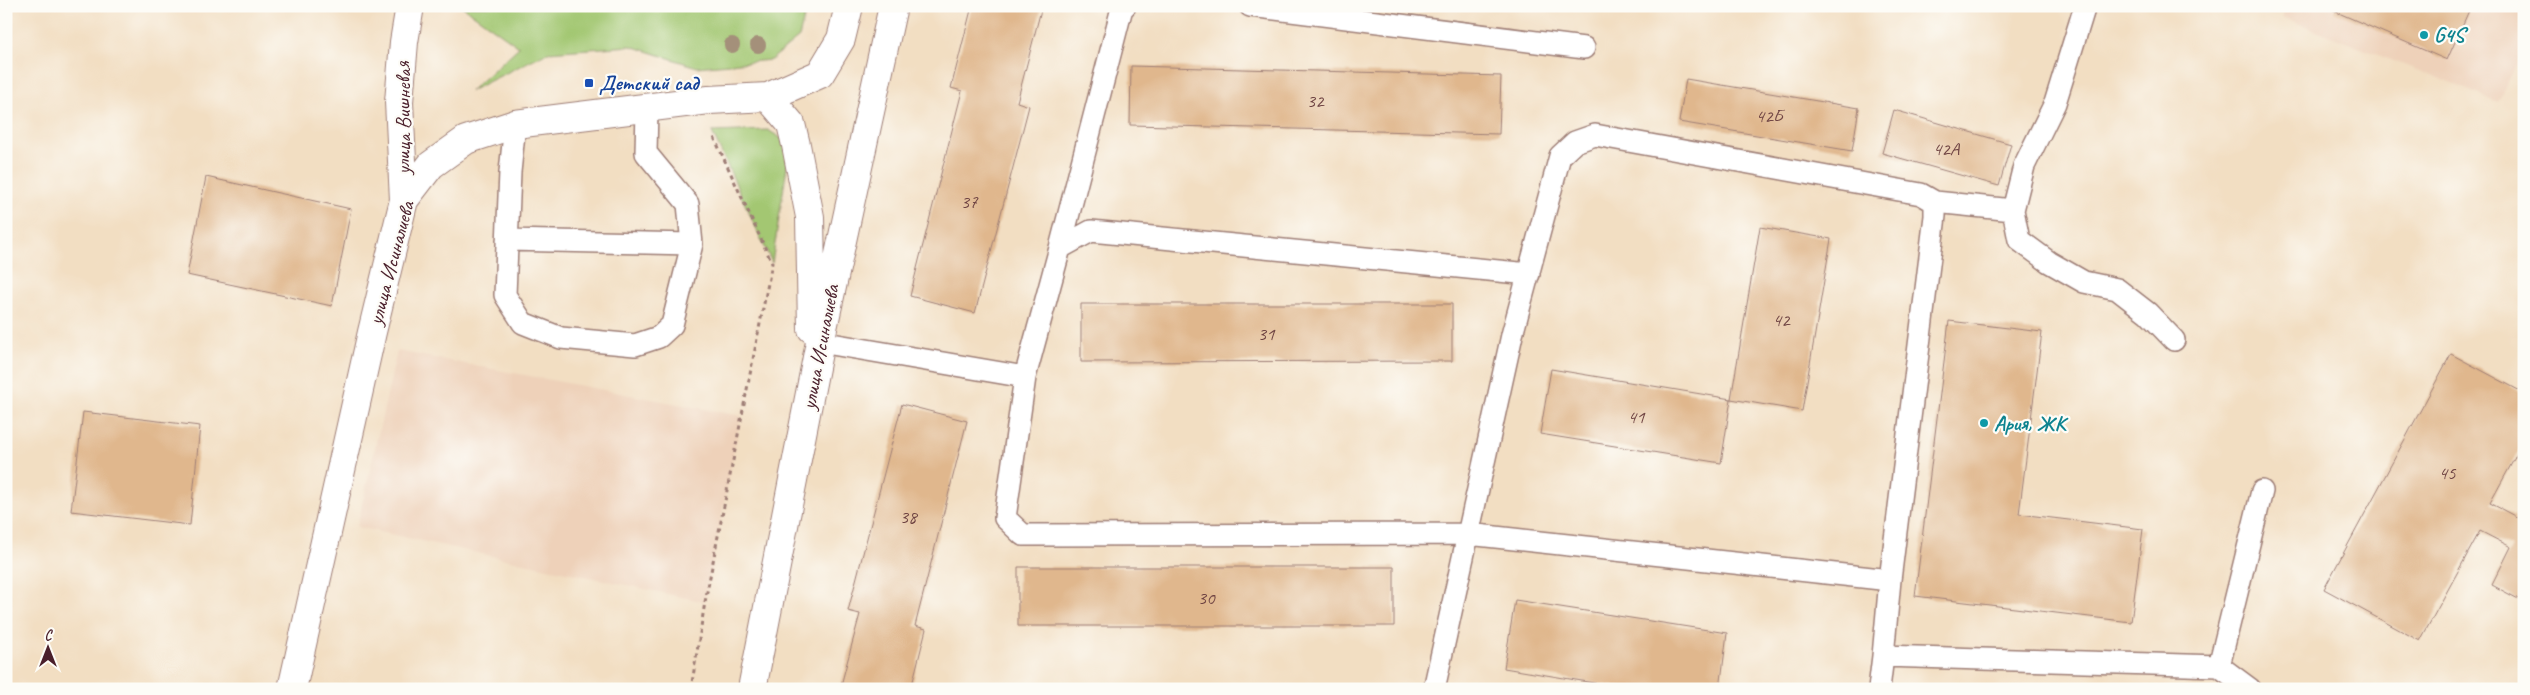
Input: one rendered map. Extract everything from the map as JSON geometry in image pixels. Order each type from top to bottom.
[{"type":"street","name":"улица Вишневая","points":[[404,200],[399,102],[404,42],[410,6]]},
{"type":"street","name":"улица Исиналиева","points":[[292,689],[372,332],[404,200],[432,165],[466,140],[515,124],[709,100],[768,97],[820,74],[842,39],[849,6]]},
{"type":"street","name":"улица Исиналиева","points":[[752,689],[820,342],[893,6]]},
{"type":"street","points":[[768,97],[791,124],[810,217],[815,373]]},
{"type":"lane","points":[[1125,6],[1122,8],[1026,377],[1005,518],[1023,535],[1468,534],[1890,580]]},
{"type":"lane","points":[[1250,6],[1584,48]]},
{"type":"lane","points":[[2085,6],[2055,103],[2024,166],[2013,210],[2020,240],[2049,262],[2084,282],[2117,289],[2148,313],[2174,340]]},
{"type":"lane","points":[[515,124],[510,172],[505,295],[522,323],[561,338],[635,346],[659,337],[672,325],[692,244],[688,204],[646,153],[647,108]]},
{"type":"lane","points":[[1434,689],[1512,335],[1560,156],[1575,142],[1595,135],[1921,194],[1935,202],[2013,210]]},
{"type":"lane","points":[[1879,689],[1890,580],[1935,216],[1935,202]]},
{"type":"lane","points":[[1060,248],[1091,231],[1529,274]]},
{"type":"lane","points":[[507,240],[692,244]]},
{"type":"lane","points":[[820,342],[1026,377]]},
{"type":"lane","points":[[2219,666],[2262,491]]},
{"type":"lane","points":[[1883,656],[2219,666],[2250,689]]},
{"type":"path","points":[[690,689],[705,602],[772,263],[712,132]]},
{"type":"shaded area","points":[[2287,6],[2524,6],[2524,49],[2498,102],[2282,17]]},
{"type":"shaded area","points":[[397,351],[741,416],[705,602],[357,527]]},
{"type":"green space","points":[[462,6],[807,6],[799,37],[771,60],[697,67],[631,46],[548,52],[470,91],[519,47]]},
{"type":"green space","points":[[768,130],[784,140],[789,154],[772,263],[712,132]]},
{"type":"building","points":[[972,6],[1042,6],[1017,102],[1029,106],[975,313],[910,296],[962,91],[951,88]]},
{"type":"building","name":"G4S","points":[[2336,6],[2471,6],[2447,60],[2334,11]]},
{"type":"building","points":[[1131,66],[1501,76],[1499,134],[1130,125]]},
{"type":"building","points":[[1686,79],[1859,108],[1852,151],[1679,122]]},
{"type":"building","points":[[1894,110],[2011,144],[1999,186],[1882,153]]},
{"type":"building","points":[[206,177],[351,209],[332,306],[187,275]]},
{"type":"building","points":[[1760,227],[1831,239],[1802,411],[1731,399]]},
{"type":"building","points":[[1081,304],[1452,304],[1452,361],[1081,362]]},
{"type":"building","name":"Ария, ЖК","points":[[1949,321],[2042,332],[2019,514],[2143,529],[2131,622],[1915,596]]},
{"type":"building","points":[[2451,354],[2524,393],[2524,441],[2490,503],[2524,521],[2524,602],[2492,585],[2511,547],[2480,531],[2420,641],[2324,589]]},
{"type":"building","points":[[1551,369],[1731,399],[1721,463],[1540,434]]},
{"type":"building","points":[[902,404],[967,421],[915,626],[926,629],[911,689],[840,689],[860,614],[848,611]]},
{"type":"building","points":[[83,412],[200,426],[190,525],[71,511]]},
{"type":"building","points":[[1018,567],[1394,567],[1394,626],[1018,626]]},
{"type":"building","points":[[1515,600],[1727,633],[1720,689],[1630,689],[1504,668]]},
{"type":"place","name":"G4S","points":[[2424,35]]},
{"type":"place","name":"Детский сад","points":[[589,83]]},
{"type":"place","name":"Ария, ЖК","points":[[1984,423]]}]
